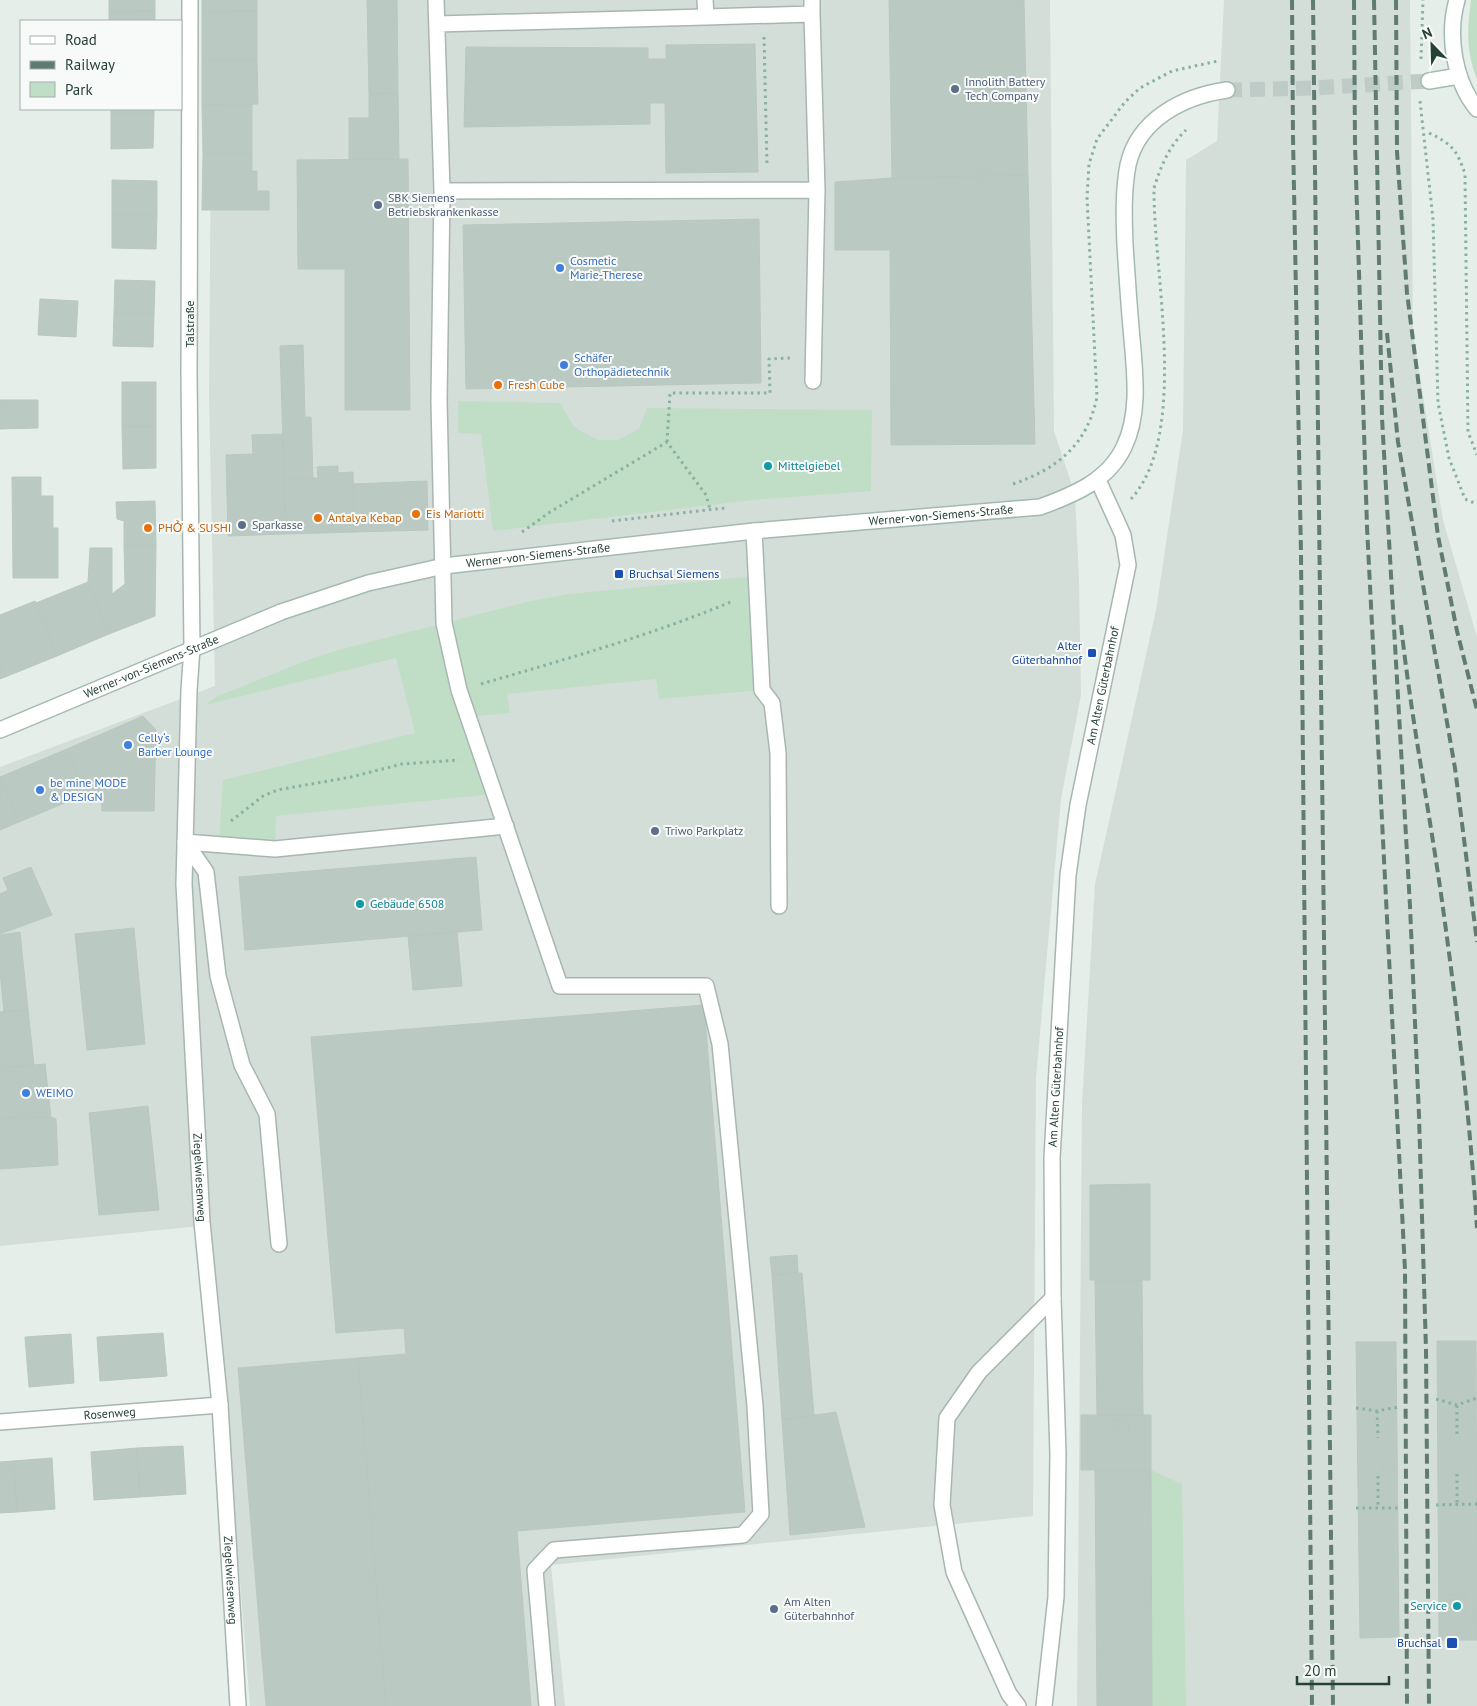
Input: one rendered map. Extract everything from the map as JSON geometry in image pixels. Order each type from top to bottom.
[{"type":"street","name":"Talstraße","points":[[190,0],[192,648]]},
{"type":"street","points":[[436,0],[442,191],[439,401],[444,623],[459,690],[560,986],[706,986],[720,1044],[755,1406],[761,1514],[743,1535],[554,1550],[535,1570],[547,1706]]},
{"type":"street","points":[[706,0],[706,17]]},
{"type":"street","points":[[1457,0],[1453,15],[1454,42],[1459,76],[1466,96],[1477,109]]},
{"type":"street","points":[[437,24],[764,17],[812,7],[817,190],[813,381]]},
{"type":"street","points":[[1425,75],[1459,76]]},
{"type":"street","name":"Werner-von-Siemens-Straße","points":[[0,730],[281,612],[368,583],[444,566],[754,531],[1040,507],[1075,494],[1098,480],[1124,448],[1133,418],[1136,380],[1128,301],[1124,216],[1128,165],[1135,148],[1149,126],[1164,113],[1179,103],[1203,93],[1227,90]]},
{"type":"street","points":[[442,191],[817,190]]},
{"type":"street","name":"Am Alten Güterbahnhof","points":[[1044,1706],[1056,1597],[1058,1454],[1053,1298],[1053,1120],[1068,875],[1078,805],[1128,565],[1123,535],[1098,480]]},
{"type":"street","points":[[754,531],[762,690],[772,703],[778,753],[779,906]]},
{"type":"street","name":"Ziegelwiesenweg","points":[[192,648],[189,690],[184,884],[202,1222],[220,1405],[238,1706]]},
{"type":"street","points":[[185,842],[275,849],[506,826]]},
{"type":"street","points":[[185,842],[206,872],[218,976],[242,1065],[266,1114],[279,1244]]},
{"type":"street","points":[[1018,1706],[1009,1694],[954,1572],[942,1505],[947,1418],[979,1372],[1053,1298]]},
{"type":"street","name":"Rosenweg","points":[[0,1422],[220,1405]]},
{"type":"path","points":[[1423,0],[1425,75]]},
{"type":"path","points":[[764,17],[767,191]]},
{"type":"path","points":[[1008,486],[1036,476],[1064,457],[1082,436],[1093,417],[1097,397],[1087,198],[1089,164],[1097,140],[1120,108],[1140,88],[1172,71],[1218,61]]},
{"type":"path","points":[[1420,98],[1433,219],[1438,403],[1448,458],[1459,487],[1465,499],[1477,504]]},
{"type":"path","points":[[1115,517],[1140,490],[1153,464],[1165,379],[1154,188],[1160,168],[1172,146],[1192,126]]},
{"type":"path","points":[[1429,133],[1448,142],[1459,157],[1465,174],[1468,432],[1477,455]]},
{"type":"path","points":[[710,509],[706,495],[667,442],[670,393],[770,393],[769,359],[812,358]]},
{"type":"path","points":[[532,530],[522,532],[550,512],[667,442]]},
{"type":"path","points":[[611,521],[730,508]]},
{"type":"path","points":[[459,690],[613,644],[700,615],[757,590]]},
{"type":"path","points":[[226,822],[240,815],[263,796],[277,790],[351,777],[402,764],[483,758]]},
{"type":"path","points":[[1436,1399],[1457,1405],[1477,1398]]},
{"type":"path","points":[[1457,1405],[1457,1434]]},
{"type":"path","points":[[1356,1408],[1377,1411],[1398,1407]]},
{"type":"path","points":[[1377,1411],[1378,1438]]},
{"type":"path","points":[[1457,1474],[1457,1505]]},
{"type":"path","points":[[1378,1476],[1378,1508]]},
{"type":"path","points":[[1436,1505],[1477,1504]]},
{"type":"path","points":[[1356,1508],[1398,1508]]},
{"type":"shaded area","points":[[212,0],[1050,0],[1054,431],[1075,494],[1081,695],[1061,799],[1036,1078],[1033,1516],[551,1565],[565,1706],[250,1706],[211,1225],[0,1246],[0,767],[215,686],[209,396]]},
{"type":"shaded area","points":[[1224,0],[1410,0],[1413,333],[1443,520],[1477,637],[1477,1706],[1077,1706],[1082,1104],[1095,884],[1156,610],[1183,430],[1186,160],[1217,141]]},
{"type":"green space","points":[[1471,0],[1477,0],[1477,79],[1473,69],[1468,40]]},
{"type":"green space","points":[[458,401],[560,403],[574,427],[598,440],[617,440],[639,429],[647,408],[872,410],[871,491],[753,500],[493,531],[481,434],[458,433]]},
{"type":"green space","points":[[756,576],[762,690],[659,699],[656,679],[507,694],[510,713],[469,717],[495,794],[276,816],[275,849],[219,844],[223,780],[415,733],[396,658],[205,705],[216,697],[307,660],[342,649],[531,601],[569,594]]},
{"type":"green space","points":[[1151,1470],[1182,1484],[1186,1706],[1152,1706]]},
{"type":"building","points":[[109,0],[155,0],[155,11],[109,12]]},
{"type":"building","points":[[202,0],[257,0],[257,11],[202,12]]},
{"type":"building","points":[[367,0],[397,0],[398,93],[369,94]]},
{"type":"building","points":[[889,0],[1024,0],[1028,175],[892,178]]},
{"type":"building","points":[[155,11],[155,20],[109,20],[109,12]]},
{"type":"building","points":[[257,11],[257,60],[202,60],[202,12]]},
{"type":"building","points":[[755,44],[758,172],[666,173],[665,103],[650,103],[650,124],[464,127],[466,47],[648,48],[648,59],[666,59],[666,45]]},
{"type":"building","points":[[202,60],[257,60],[258,104],[202,105]]},
{"type":"building","points":[[398,93],[399,160],[349,160],[349,118],[369,118],[369,94]]},
{"type":"building","points":[[252,104],[252,153],[203,153],[202,105]]},
{"type":"building","points":[[111,110],[154,110],[154,113],[111,113]]},
{"type":"building","points":[[111,113],[154,113],[153,148],[111,149]]},
{"type":"building","points":[[203,153],[252,153],[252,171],[257,171],[257,191],[269,191],[269,210],[202,210]]},
{"type":"building","points":[[408,159],[410,410],[345,410],[345,269],[298,269],[297,160]]},
{"type":"building","points":[[1028,175],[1035,444],[891,445],[890,250],[835,250],[835,182],[892,178]]},
{"type":"building","points":[[112,180],[157,181],[157,214],[112,214]]},
{"type":"building","points":[[112,214],[157,214],[156,249],[112,248]]},
{"type":"building","points":[[759,219],[761,383],[466,389],[463,225]]},
{"type":"building","points":[[115,280],[155,281],[154,314],[114,313]]},
{"type":"building","points":[[40,299],[78,301],[76,337],[38,335]]},
{"type":"building","points":[[114,313],[154,314],[153,347],[113,346]]},
{"type":"building","points":[[303,345],[305,417],[311,417],[313,478],[284,479],[280,346]]},
{"type":"building","points":[[122,382],[156,382],[156,426],[122,426]]},
{"type":"building","points":[[0,400],[38,400],[38,428],[0,429]]},
{"type":"building","points":[[122,426],[156,426],[156,468],[123,469]]},
{"type":"building","points":[[283,434],[286,534],[228,536],[226,455],[253,454],[252,435]]},
{"type":"building","points":[[338,466],[338,473],[353,472],[355,532],[286,534],[284,479],[318,478],[317,467]]},
{"type":"building","points":[[12,477],[41,477],[41,496],[53,496],[53,528],[58,528],[58,578],[13,578]]},
{"type":"building","points":[[427,481],[428,530],[355,532],[353,484]]},
{"type":"building","points":[[155,501],[156,545],[124,546],[124,521],[117,519],[116,502]]},
{"type":"building","points":[[156,545],[155,616],[109,634],[88,582],[90,548],[112,548],[112,594],[125,584],[124,546]]},
{"type":"building","points":[[88,582],[109,634],[57,656],[36,603]]},
{"type":"building","points":[[35,601],[57,656],[5,677],[0,664],[0,615]]},
{"type":"building","points":[[0,664],[5,677],[0,679]]},
{"type":"building","points":[[143,716],[156,730],[154,811],[102,811],[101,798],[90,803],[67,749]]},
{"type":"building","points":[[67,749],[86,794],[19,822],[0,777]]},
{"type":"building","points":[[0,777],[19,822],[0,830]]},
{"type":"building","name":"Gebäude 6508","points":[[476,857],[482,930],[245,950],[239,877]]},
{"type":"building","points":[[31,867],[52,915],[0,934],[0,894],[8,890],[3,878]]},
{"type":"building","points":[[134,928],[145,1044],[87,1050],[75,934]]},
{"type":"building","points":[[20,932],[28,1010],[4,1012],[0,972],[0,935]]},
{"type":"building","points":[[457,932],[462,986],[413,990],[408,936]]},
{"type":"building","points":[[704,1005],[745,1512],[517,1531],[531,1706],[386,1706],[358,1358],[406,1354],[404,1328],[336,1333],[311,1037]]},
{"type":"building","points":[[28,1010],[34,1065],[0,1068],[0,1012]]},
{"type":"building","points":[[45,1064],[51,1117],[0,1118],[0,1068]]},
{"type":"building","points":[[148,1106],[159,1210],[99,1215],[89,1113]]},
{"type":"building","points":[[51,1117],[56,1119],[58,1165],[0,1169],[0,1118]]},
{"type":"building","points":[[1150,1184],[1150,1280],[1090,1280],[1090,1185]]},
{"type":"building","points":[[797,1255],[798,1273],[772,1275],[770,1257]]},
{"type":"building","points":[[802,1273],[814,1415],[782,1420],[772,1275]]},
{"type":"building","points":[[1095,1280],[1142,1280],[1143,1415],[1097,1415]]},
{"type":"building","points":[[163,1333],[167,1376],[100,1381],[97,1337]]},
{"type":"building","points":[[71,1334],[74,1383],[29,1387],[25,1337]]},
{"type":"building","points":[[1437,1341],[1476,1341],[1477,1640],[1439,1640]]},
{"type":"building","points":[[1356,1342],[1396,1342],[1399,1637],[1360,1638]]},
{"type":"building","points":[[358,1358],[386,1706],[266,1706],[238,1368]]},
{"type":"building","points":[[836,1412],[865,1527],[790,1535],[782,1420]]},
{"type":"building","points":[[1081,1415],[1151,1415],[1151,1470],[1081,1470]]},
{"type":"building","points":[[1128,1419],[1129,1431],[1113,1431],[1113,1420]]},
{"type":"building","points":[[183,1446],[186,1494],[140,1497],[137,1448]]},
{"type":"building","points":[[137,1448],[140,1497],[94,1500],[91,1452]]},
{"type":"building","points":[[52,1458],[55,1509],[17,1512],[13,1461]]},
{"type":"building","points":[[13,1461],[17,1512],[0,1513],[0,1462]]},
{"type":"building","points":[[1453,1462],[1462,1462],[1462,1472],[1453,1472]]},
{"type":"building","points":[[1373,1463],[1383,1463],[1382,1472],[1373,1473]]},
{"type":"building","points":[[1095,1470],[1151,1470],[1152,1706],[1097,1706]]},
{"type":"building","name":"Service","points":[[1465,1594],[1466,1617],[1448,1617],[1448,1595]]},
{"type":"tunnel","points":[[1227,90],[1314,88],[1429,81]]},
{"type":"railway","points":[[1292,0],[1301,554],[1312,1706]]},
{"type":"railway","points":[[1313,0],[1333,1706]]},
{"type":"railway","points":[[1354,0],[1355,145],[1367,527],[1405,1270],[1407,1706]]},
{"type":"railway","points":[[1374,0],[1382,418],[1410,906],[1419,1116],[1426,1350],[1429,1706]]},
{"type":"railway","points":[[1396,0],[1397,152],[1407,293],[1438,536],[1457,631],[1477,710]]},
{"type":"railway","points":[[1387,333],[1398,442],[1455,768],[1477,942]]},
{"type":"railway","points":[[1401,625],[1453,982],[1467,1105],[1477,1228]]},
{"type":"place","name":"Innolith Battery Tech Company","points":[[955,89]]},
{"type":"place","name":"SBK Siemens Betriebskrankenkasse","points":[[378,205]]},
{"type":"place","name":"Cosmetic Marie-Therese","points":[[560,268]]},
{"type":"place","name":"Schäfer Orthopädietechnik","points":[[564,365]]},
{"type":"place","name":"Fresh Cube","points":[[498,385]]},
{"type":"place","name":"Mittelgiebel","points":[[768,466]]},
{"type":"place","name":"Eis Mariotti","points":[[416,514]]},
{"type":"place","name":"Antalya Kebap","points":[[318,518]]},
{"type":"place","name":"Sparkasse","points":[[242,525]]},
{"type":"place","name":"PHỞ & SUSHI","points":[[148,528]]},
{"type":"place","name":"Bruchsal Siemens","points":[[619,574]]},
{"type":"place","name":"Alter Güterbahnhof","points":[[1092,653]]},
{"type":"place","name":"Celly‘s Barber Lounge","points":[[128,745]]},
{"type":"place","name":"be mine MODE & DESIGN","points":[[40,790]]},
{"type":"place","name":"Triwo Parkplatz","points":[[655,831]]},
{"type":"place","name":"Gebäude 6508","points":[[360,904]]},
{"type":"place","name":"WEIMO","points":[[26,1093]]},
{"type":"place","name":"Service","points":[[1457,1606]]},
{"type":"place","name":"Am Alten Güterbahnhof","points":[[774,1609]]},
{"type":"place","name":"Bruchsal","points":[[1452,1643]]}]
